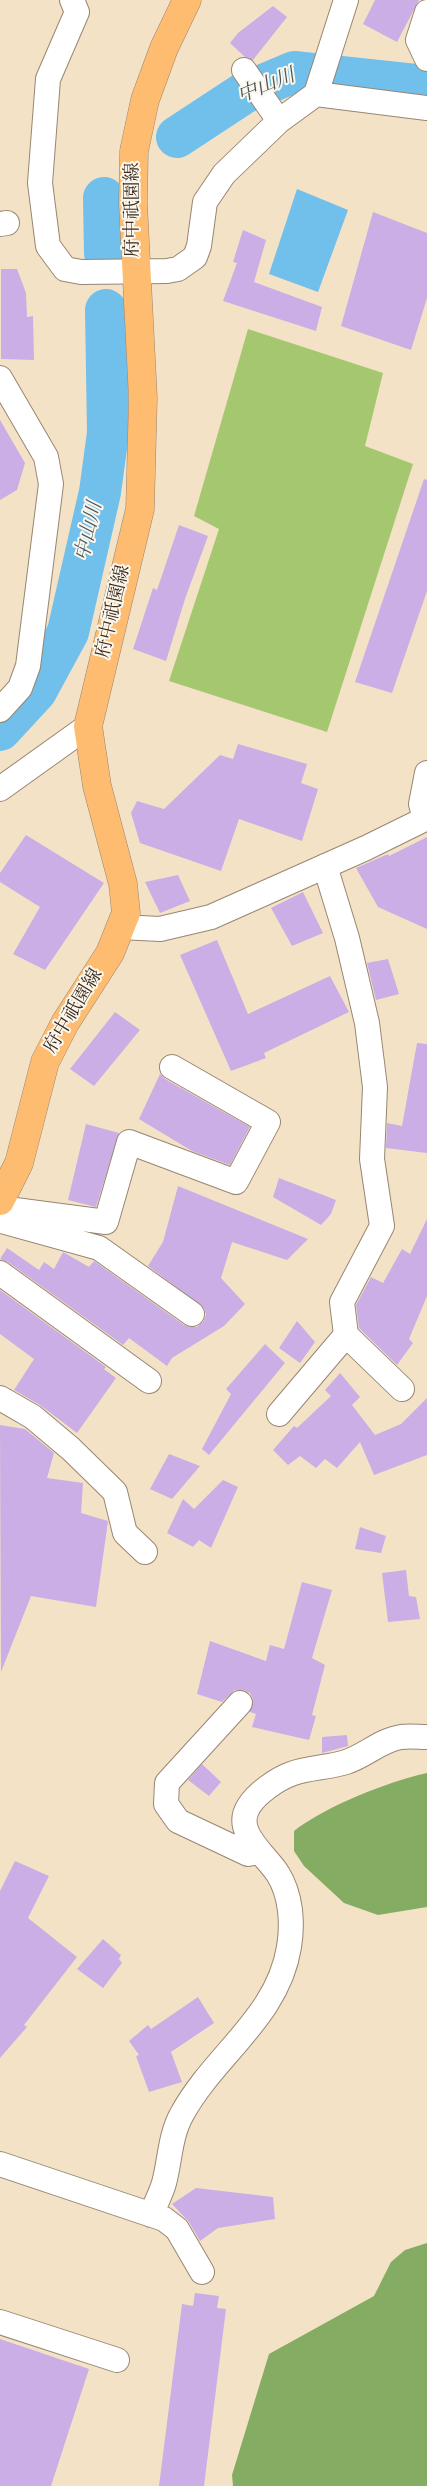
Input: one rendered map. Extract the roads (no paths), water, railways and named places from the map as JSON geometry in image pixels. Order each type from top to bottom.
[{"type":"main road","name":"府中祇園線","points":[[0,1201],[19,1163],[45,1062],[65,1023],[110,953],[126,913],[123,884],[97,786],[88,726],[140,509],[143,398],[135,272],[134,150],[148,92],[164,48],[187,0]]},
{"type":"street","points":[[72,0],[77,12],[48,80],[40,183],[48,246],[65,269],[81,272],[135,272],[178,269],[195,256],[199,246],[205,202],[213,188],[245,153],[317,91],[328,62],[346,0]]},
{"type":"street","points":[[427,12],[418,40],[427,59]]},
{"type":"street","points":[[251,80],[280,122]]},
{"type":"street","points":[[317,91],[427,108]]},
{"type":"street","points":[[0,378],[46,457],[51,484],[28,666],[20,688],[0,710]]},
{"type":"street","points":[[0,789],[88,726]]},
{"type":"street","points":[[120,927],[160,929],[211,917],[426,818],[422,804],[427,773]]},
{"type":"street","points":[[325,866],[347,938],[367,1023],[374,1087],[372,1159],[382,1226],[342,1302],[346,1335],[402,1389]]},
{"type":"street","points":[[0,1208],[106,1222],[129,1142],[236,1182],[268,1122],[172,1067]]},
{"type":"street","points":[[0,1220],[99,1248],[192,1314]]},
{"type":"street","points":[[0,1273],[149,1381]]},
{"type":"street","points":[[279,1414],[346,1335]]},
{"type":"street","points":[[0,1398],[33,1417],[71,1449],[115,1492],[124,1533],[145,1552]]},
{"type":"street","points":[[240,1703],[167,1783],[166,1804],[178,1821],[248,1854],[259,1852]]},
{"type":"street","points":[[151,2215],[164,2185],[173,2137],[181,2115],[203,2083],[258,2019],[276,1989],[289,1948],[291,1916],[286,1892],[278,1874],[250,1838],[244,1819],[249,1806],[265,1790],[290,1774],[344,1763],[400,1737],[427,1737]]},
{"type":"street","points":[[0,2164],[164,2219],[177,2229],[202,2272]]},
{"type":"street","points":[[0,2322],[117,2360]]},
{"type":"water","points":[[297,189],[348,210],[318,292],[269,274]]},
{"type":"waterway","name":"中山川","points":[[177,137],[244,93],[294,72],[427,86]]},
{"type":"waterway","name":"中山川","points":[[104,198],[105,254]]},
{"type":"waterway","name":"中山川","points":[[0,730],[36,691],[68,632],[100,492],[108,433],[106,310]]}]
